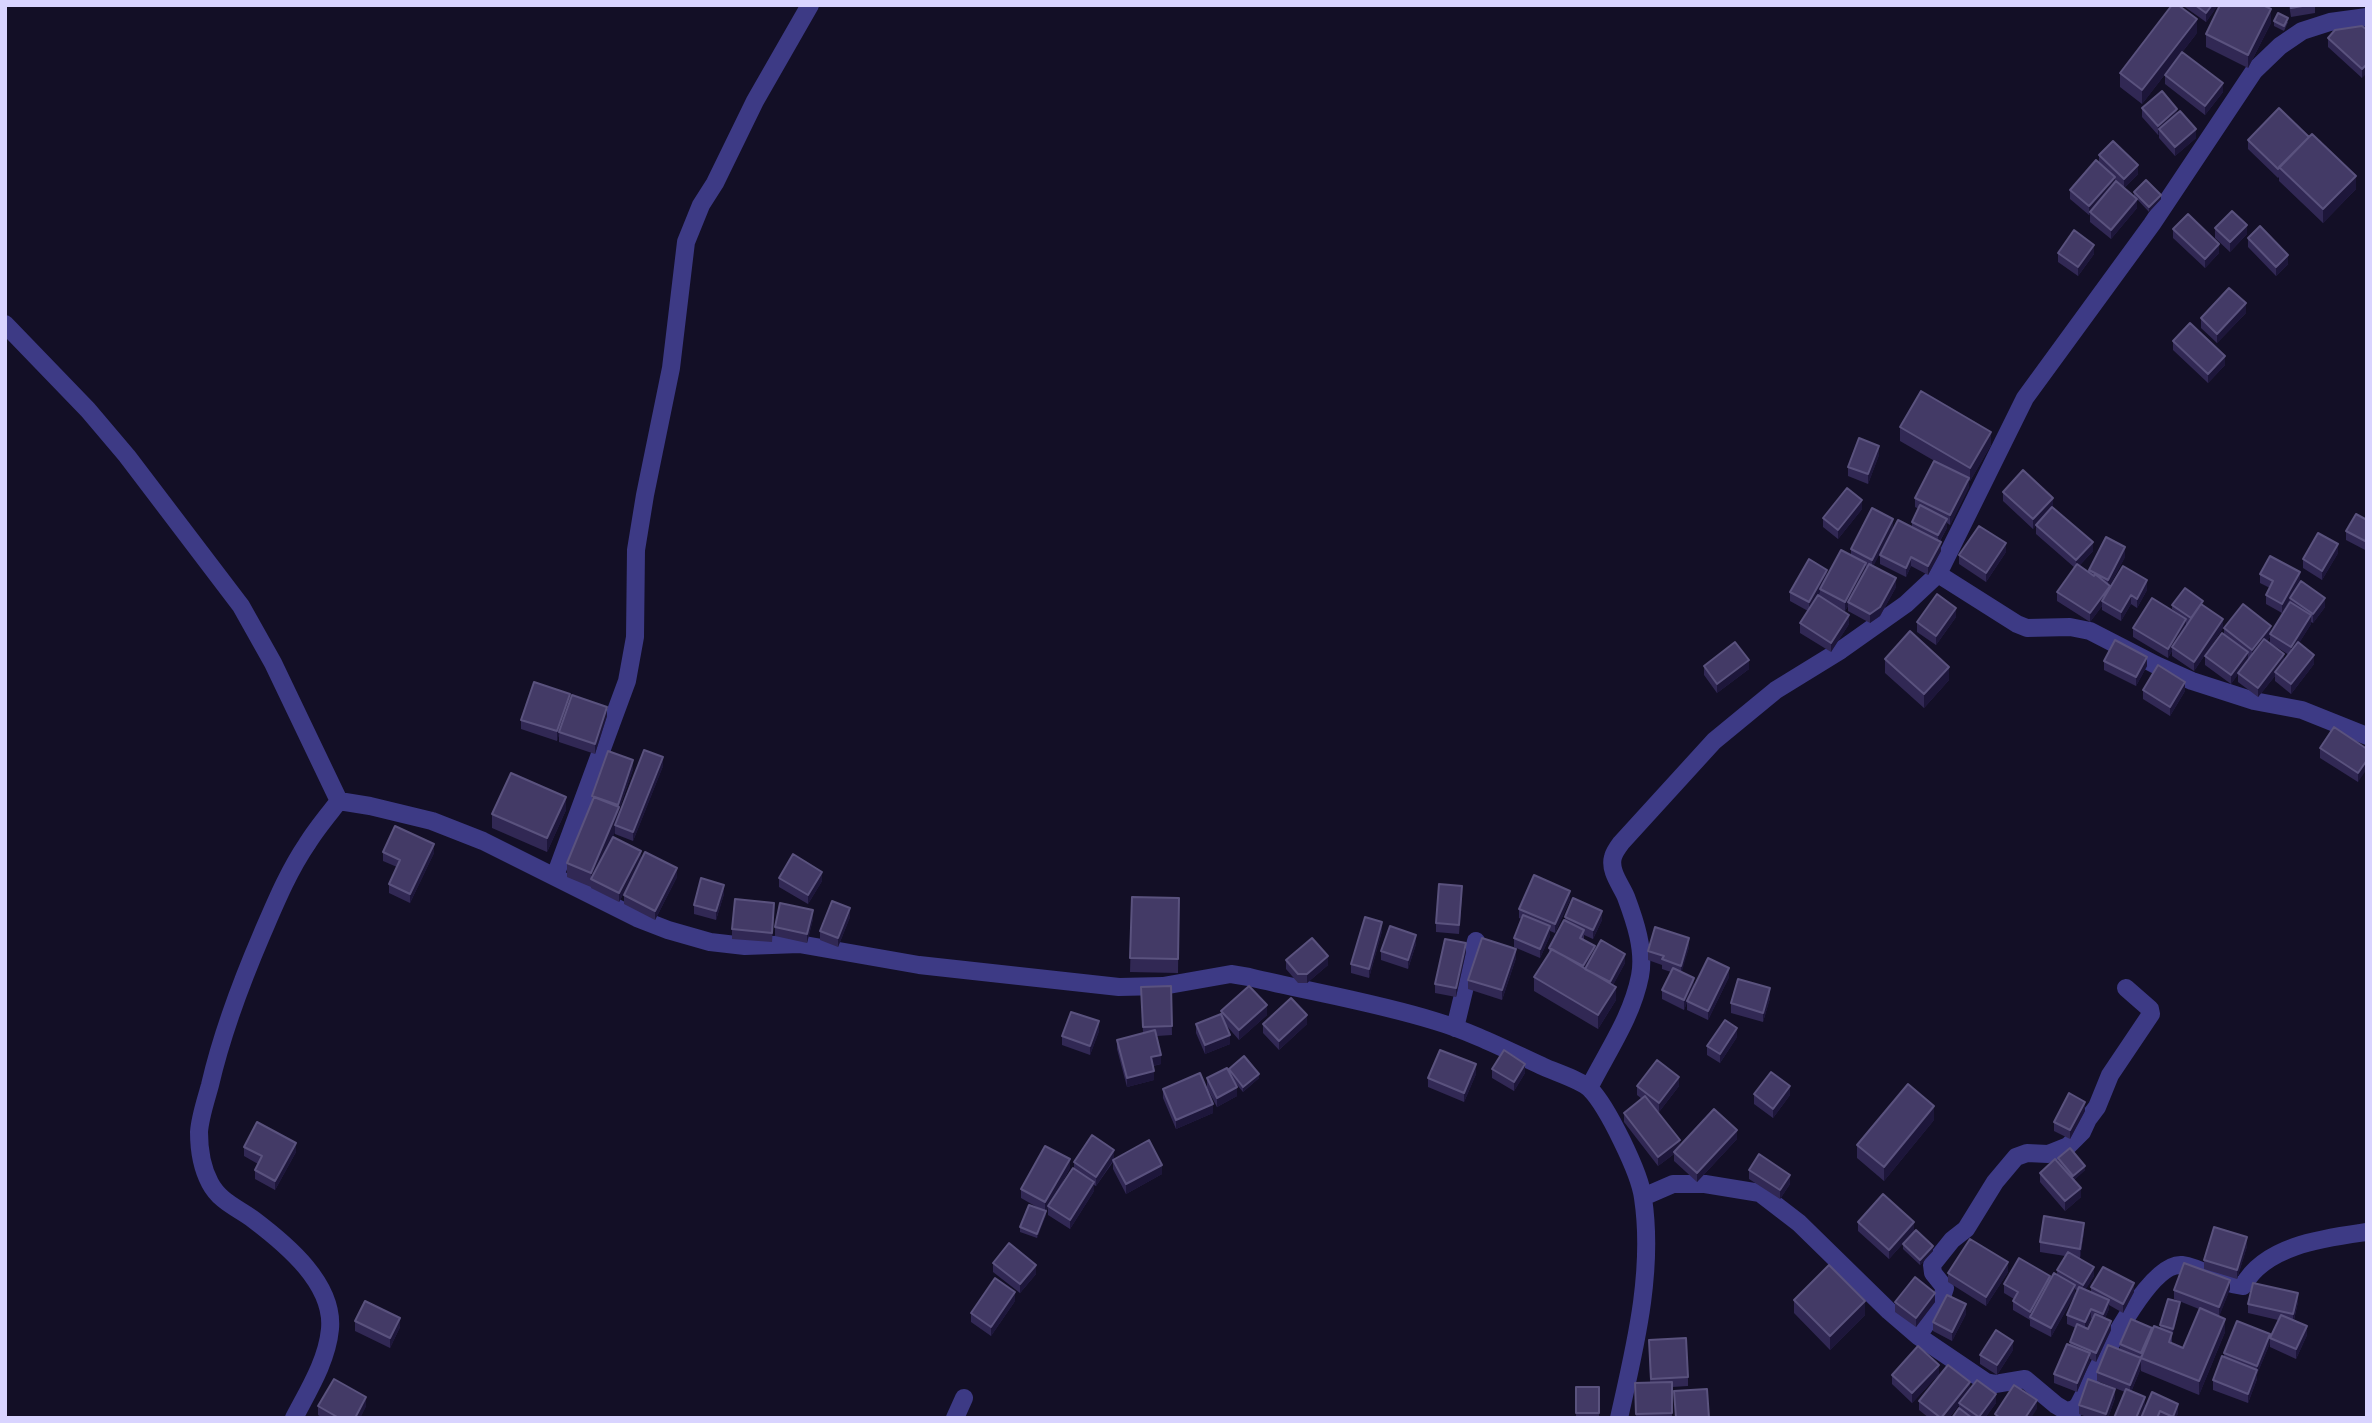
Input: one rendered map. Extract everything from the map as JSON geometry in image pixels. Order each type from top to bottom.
[{"type":"street","points":[[555,876],[627,681],[637,601],[636,550],[674,347],[687,242],[701,205],[715,183],[755,100],[810,5]]},
{"type":"street","points":[[1589,1088],[1626,1017],[1640,975],[1640,950],[1635,924],[1615,875],[1612,858],[1621,843],[1714,741],[1776,690],[1841,650],[1906,604],[1938,574],[2025,398],[2152,223],[2254,71],[2280,46],[2302,31],[2330,22],[2367,17]]},
{"type":"street","points":[[5,324],[88,410],[127,456],[241,606],[273,663],[339,801]]},
{"type":"street","points":[[1938,574],[2027,628],[2070,627],[2090,631],[2192,681],[2254,701],[2302,710],[2367,736]]},
{"type":"street","points":[[339,801],[432,821],[483,841],[637,918],[693,937],[745,946],[799,944],[919,965],[1119,987],[1163,986],[1231,974],[1369,1003],[1455,1028],[1589,1088],[1628,1154],[1643,1197],[1646,1254],[1640,1322],[1619,1418]]},
{"type":"street","points":[[294,1418],[326,1347],[330,1330],[327,1302],[314,1279],[272,1233],[220,1198],[210,1183],[202,1160],[199,1129],[217,1056],[278,895],[306,844],[339,801]]},
{"type":"street","points":[[1455,1028],[1476,941]]},
{"type":"street","points":[[1918,1336],[1944,1296],[1945,1288],[1933,1273],[1932,1265],[1944,1248],[1966,1229],[1995,1182],[2016,1157],[2027,1153],[2048,1154],[2068,1146],[2082,1132],[2097,1107],[2110,1075],[2151,1014],[2150,1009],[2126,988]]},
{"type":"street","points":[[1643,1197],[1673,1184],[1735,1187],[1760,1193],[1799,1223],[1918,1336],[1986,1382],[1995,1384],[2025,1379],[2059,1408],[2071,1410],[2079,1404],[2104,1353],[2148,1286],[2170,1265],[2194,1268],[2229,1285],[2243,1286],[2248,1277],[2268,1259],[2318,1241],[2367,1233]]},
{"type":"street","points":[[955,1418],[964,1398]]},
{"type":"building","points":[[2172,5],[2178,5],[2197,19],[2142,90],[2120,73]]},
{"type":"building","points":[[2195,5],[2212,5],[2206,13]]},
{"type":"building","points":[[2220,5],[2263,5],[2271,9],[2248,55],[2206,34]]},
{"type":"building","points":[[2278,13],[2288,18],[2284,26],[2274,21]]},
{"type":"building","points":[[2362,26],[2367,30],[2367,64],[2362,69],[2328,38],[2335,30]]},
{"type":"building","points":[[2182,52],[2223,83],[2205,106],[2165,75]]},
{"type":"building","points":[[2162,91],[2177,109],[2158,126],[2142,108]]},
{"type":"building","points":[[2279,108],[2309,137],[2278,169],[2248,140]]},
{"type":"building","points":[[2180,111],[2196,129],[2175,147],[2159,129]]},
{"type":"building","points":[[2312,134],[2356,176],[2323,209],[2279,167]]},
{"type":"building","points":[[2113,141],[2138,165],[2124,179],[2099,155]]},
{"type":"building","points":[[2096,160],[2115,177],[2089,206],[2070,190]]},
{"type":"building","points":[[2146,180],[2161,195],[2149,207],[2134,192]]},
{"type":"building","points":[[2116,181],[2137,199],[2111,230],[2090,212]]},
{"type":"building","points":[[2232,211],[2247,225],[2230,242],[2215,228]]},
{"type":"building","points":[[2188,214],[2219,244],[2205,259],[2173,229]]},
{"type":"building","points":[[2260,226],[2288,255],[2276,267],[2248,238]]},
{"type":"building","points":[[2074,230],[2094,245],[2078,267],[2058,253]]},
{"type":"building","points":[[2229,288],[2246,303],[2217,334],[2201,318]]},
{"type":"building","points":[[2190,323],[2225,356],[2208,374],[2173,341]]},
{"type":"building","points":[[1921,391],[1991,432],[1970,468],[1900,427]]},
{"type":"building","points":[[1859,438],[1879,446],[1868,474],[1848,467]]},
{"type":"building","points":[[1934,461],[1969,478],[1950,515],[1915,498]]},
{"type":"building","points":[[2023,470],[2053,498],[2033,519],[2003,492]]},
{"type":"building","points":[[1847,488],[1862,500],[1838,530],[1823,518]]},
{"type":"building","points":[[1920,505],[1947,519],[1938,535],[1912,522]]},
{"type":"building","points":[[2052,507],[2093,542],[2076,560],[2036,525]]},
{"type":"building","points":[[1872,508],[1893,519],[1872,560],[1851,549]]},
{"type":"building","points":[[2356,514],[2367,520],[2367,542],[2346,531]]},
{"type":"building","points":[[1898,520],[1941,542],[1928,566],[1911,557],[1906,568],[1880,555]]},
{"type":"building","points":[[1979,526],[2006,543],[1986,573],[1959,555]]},
{"type":"building","points":[[2318,533],[2338,544],[2322,571],[2303,559]]},
{"type":"building","points":[[2106,537],[2125,547],[2108,580],[2089,570]]},
{"type":"building","points":[[1841,550],[1866,563],[1845,602],[1820,589]]},
{"type":"building","points":[[2270,556],[2300,572],[2282,604],[2266,595],[2273,581],[2260,574]]},
{"type":"building","points":[[1809,559],[1827,570],[1809,602],[1790,592]]},
{"type":"building","points":[[1869,564],[1896,578],[1880,607],[1870,614],[1848,602]]},
{"type":"building","points":[[2077,564],[2110,586],[2090,613],[2057,592]]},
{"type":"building","points":[[2123,566],[2147,580],[2137,599],[2131,595],[2121,612],[2102,601]]},
{"type":"building","points":[[2301,581],[2325,598],[2313,614],[2290,598]]},
{"type":"building","points":[[2185,588],[2203,601],[2191,618],[2172,605]]},
{"type":"building","points":[[1937,594],[1956,608],[1936,636],[1917,622]]},
{"type":"building","points":[[1818,595],[1849,615],[1831,643],[1800,623]]},
{"type":"building","points":[[2152,598],[2186,619],[2168,649],[2133,628]]},
{"type":"building","points":[[2290,602],[2311,615],[2291,647],[2270,634]]},
{"type":"building","points":[[2201,604],[2223,619],[2194,662],[2172,647]]},
{"type":"building","points":[[2243,604],[2271,626],[2252,650],[2224,628]]},
{"type":"building","points":[[1910,631],[1949,667],[1924,694],[1885,659]]},
{"type":"building","points":[[2222,633],[2248,652],[2231,675],[2205,656]]},
{"type":"building","points":[[2264,639],[2284,654],[2258,688],[2238,673]]},
{"type":"building","points":[[2115,640],[2147,657],[2136,677],[2104,661]]},
{"type":"building","points":[[1735,642],[1749,660],[1717,684],[1704,666]]},
{"type":"building","points":[[2298,642],[2314,655],[2291,684],[2275,672]]},
{"type":"building","points":[[2158,665],[2185,682],[2170,707],[2143,690]]},
{"type":"building","points":[[534,682],[570,694],[557,731],[521,720]]},
{"type":"building","points":[[572,695],[607,707],[595,744],[559,732]]},
{"type":"building","points":[[2334,727],[2367,749],[2367,760],[2358,773],[2320,748]]},
{"type":"building","points":[[644,750],[663,757],[633,832],[615,825]]},
{"type":"building","points":[[608,751],[633,760],[618,805],[592,796]]},
{"type":"building","points":[[511,773],[566,797],[547,838],[492,814]]},
{"type":"building","points":[[594,797],[619,807],[591,873],[567,863]]},
{"type":"building","points":[[395,826],[434,844],[410,894],[389,884],[400,860],[383,852]]},
{"type":"building","points":[[613,837],[641,851],[619,893],[591,879]]},
{"type":"building","points":[[645,852],[677,868],[655,911],[624,895]]},
{"type":"building","points":[[793,854],[822,872],[808,895],[779,878]]},
{"type":"building","points":[[1534,875],[1570,891],[1555,924],[1519,909]]},
{"type":"building","points":[[701,878],[724,885],[716,911],[694,905]]},
{"type":"building","points":[[1439,884],[1462,886],[1459,925],[1436,923]]},
{"type":"building","points":[[1132,897],[1179,898],[1178,959],[1130,958]]},
{"type":"building","points":[[1573,898],[1602,911],[1593,930],[1565,917]]},
{"type":"building","points":[[735,899],[774,903],[772,933],[732,929]]},
{"type":"building","points":[[832,901],[850,908],[838,938],[820,931]]},
{"type":"building","points":[[780,903],[813,910],[807,934],[775,927]]},
{"type":"building","points":[[1523,915],[1550,926],[1540,949],[1514,938]]},
{"type":"building","points":[[1365,917],[1382,922],[1369,969],[1351,964]]},
{"type":"building","points":[[1564,920],[1584,930],[1580,938],[1595,946],[1583,966],[1549,948]]},
{"type":"building","points":[[1390,926],[1416,935],[1408,960],[1381,951]]},
{"type":"building","points":[[1655,927],[1689,938],[1681,966],[1648,951]]},
{"type":"building","points":[[1312,938],[1328,956],[1307,974],[1298,974],[1286,960]]},
{"type":"building","points":[[1482,938],[1516,949],[1502,990],[1468,980]]},
{"type":"building","points":[[1445,939],[1466,943],[1456,988],[1435,984]]},
{"type":"building","points":[[1601,940],[1625,954],[1610,982],[1585,969]]},
{"type":"building","points":[[1552,949],[1616,987],[1598,1015],[1534,977]]},
{"type":"building","points":[[1708,958],[1729,968],[1708,1011],[1687,1001]]},
{"type":"building","points":[[1673,968],[1694,978],[1684,1000],[1662,990]]},
{"type":"building","points":[[1738,979],[1770,988],[1763,1013],[1731,1003]]},
{"type":"building","points":[[1171,986],[1172,1026],[1143,1027],[1141,987]]},
{"type":"building","points":[[1249,986],[1267,1005],[1239,1030],[1221,1011]]},
{"type":"building","points":[[1291,998],[1307,1015],[1279,1041],[1263,1024]]},
{"type":"building","points":[[1071,1012],[1099,1021],[1090,1046],[1062,1036]]},
{"type":"building","points":[[1221,1014],[1230,1035],[1205,1045],[1196,1024]]},
{"type":"building","points":[[1725,1020],[1737,1028],[1720,1054],[1707,1046]]},
{"type":"building","points":[[1155,1030],[1161,1055],[1151,1057],[1154,1071],[1127,1078],[1117,1040]]},
{"type":"building","points":[[1440,1050],[1476,1064],[1464,1093],[1428,1078]]},
{"type":"building","points":[[1504,1050],[1525,1064],[1514,1082],[1492,1069]]},
{"type":"building","points":[[1244,1056],[1259,1074],[1243,1087],[1229,1069]]},
{"type":"building","points":[[1657,1060],[1679,1077],[1659,1103],[1637,1086]]},
{"type":"building","points":[[1227,1068],[1237,1087],[1217,1098],[1207,1078]]},
{"type":"building","points":[[1771,1072],[1790,1086],[1773,1109],[1754,1094]]},
{"type":"building","points":[[1200,1073],[1213,1104],[1176,1120],[1163,1089]]},
{"type":"building","points":[[1908,1084],[1934,1106],[1884,1167],[1857,1145]]},
{"type":"building","points":[[2069,1093],[2085,1102],[2070,1130],[2054,1122]]},
{"type":"building","points":[[1645,1096],[1680,1140],[1658,1157],[1624,1113]]},
{"type":"building","points":[[1714,1109],[1737,1130],[1697,1173],[1674,1152]]},
{"type":"building","points":[[257,1122],[296,1143],[275,1181],[255,1170],[262,1156],[244,1147]]},
{"type":"building","points":[[1092,1135],[1114,1150],[1096,1177],[1074,1162]]},
{"type":"building","points":[[1149,1140],[1162,1165],[1126,1184],[1113,1160]]},
{"type":"building","points":[[1045,1146],[1070,1159],[1045,1202],[1021,1189]]},
{"type":"building","points":[[2070,1148],[2085,1166],[2073,1176],[2058,1158]]},
{"type":"building","points":[[1759,1154],[1790,1175],[1780,1190],[1749,1170]]},
{"type":"building","points":[[2055,1159],[2081,1188],[2065,1201],[2040,1173]]},
{"type":"building","points":[[1073,1168],[1094,1182],[1070,1220],[1048,1206]]},
{"type":"building","points":[[1883,1194],[1914,1222],[1889,1250],[1858,1222]]},
{"type":"building","points":[[1029,1205],[1046,1211],[1037,1234],[1020,1227]]},
{"type":"building","points":[[2044,1216],[2084,1223],[2080,1249],[2040,1242]]},
{"type":"building","points":[[2214,1227],[2247,1237],[2237,1270],[2204,1260]]},
{"type":"building","points":[[1916,1230],[1933,1246],[1920,1260],[1903,1244]]},
{"type":"building","points":[[1970,1239],[2008,1262],[1986,1297],[1948,1273]]},
{"type":"building","points":[[1009,1243],[1036,1265],[1020,1284],[993,1263]]},
{"type":"building","points":[[2068,1252],[2094,1267],[2083,1285],[2057,1270]]},
{"type":"building","points":[[2019,1258],[2050,1276],[2030,1312],[2013,1301],[2018,1292],[2004,1284]]},
{"type":"building","points":[[2184,1263],[2230,1280],[2219,1307],[2174,1290]]},
{"type":"building","points":[[1829,1265],[1865,1301],[1830,1336],[1794,1300]]},
{"type":"building","points":[[2103,1267],[2134,1283],[2123,1304],[2091,1287]]},
{"type":"building","points":[[2054,1273],[2075,1285],[2051,1328],[2030,1317]]},
{"type":"building","points":[[1915,1277],[1935,1293],[1916,1318],[1895,1302]]},
{"type":"building","points":[[995,1278],[1015,1292],[991,1327],[971,1313]]},
{"type":"building","points":[[2253,1283],[2298,1293],[2293,1314],[2248,1304]]},
{"type":"building","points":[[2079,1287],[2109,1300],[2103,1314],[2091,1309],[2085,1322],[2067,1315]]},
{"type":"building","points":[[1947,1295],[1966,1304],[1952,1332],[1933,1322]]},
{"type":"building","points":[[2168,1299],[2180,1302],[2173,1329],[2160,1325]]},
{"type":"building","points":[[365,1301],[400,1318],[390,1338],[355,1321]]},
{"type":"building","points":[[2200,1308],[2225,1319],[2199,1381],[2141,1358],[2154,1326],[2172,1333],[2169,1342],[2183,1348]]},
{"type":"building","points":[[2095,1314],[2111,1321],[2096,1353],[2070,1342],[2077,1324],[2088,1329]]},
{"type":"building","points":[[2281,1315],[2307,1326],[2296,1349],[2270,1338]]},
{"type":"building","points":[[2131,1319],[2152,1328],[2141,1353],[2120,1344]]},
{"type":"building","points":[[2237,1321],[2270,1334],[2257,1366],[2224,1353]]},
{"type":"building","points":[[1996,1330],[2013,1341],[1997,1365],[1980,1355]]},
{"type":"building","points":[[1686,1338],[1688,1377],[1651,1379],[1649,1340]]},
{"type":"building","points":[[2067,1344],[2090,1353],[2077,1383],[2054,1374]]},
{"type":"building","points":[[2108,1345],[2141,1358],[2130,1385],[2097,1372]]},
{"type":"building","points":[[1918,1346],[1939,1365],[1912,1393],[1892,1375]]},
{"type":"building","points":[[2222,1356],[2257,1370],[2248,1394],[2213,1380]]},
{"type":"building","points":[[1948,1365],[1970,1382],[1941,1418],[1919,1401]]},
{"type":"building","points":[[334,1379],[366,1397],[355,1418],[339,1418],[318,1406]]},
{"type":"building","points":[[2088,1379],[2115,1389],[2106,1414],[2079,1405]]},
{"type":"building","points":[[1977,1380],[1996,1394],[1979,1417],[1959,1403]]},
{"type":"building","points":[[1672,1382],[1672,1413],[1636,1414],[1635,1383]]},
{"type":"building","points":[[2014,1385],[2037,1400],[2025,1418],[2000,1418],[1995,1414]]},
{"type":"building","points":[[1576,1387],[1599,1387],[1599,1413],[1576,1413]]},
{"type":"building","points":[[1707,1389],[1709,1418],[1676,1418],[1674,1391]]},
{"type":"building","points":[[2126,1389],[2145,1397],[2136,1418],[2114,1418]]},
{"type":"building","points":[[2152,1392],[2178,1404],[2173,1417],[2160,1411],[2157,1418],[2141,1418]]},
{"type":"building","points":[[1959,1408],[1972,1418],[1952,1418]]},
{"type":"building","points":[[1598,1417],[1598,1418],[1562,1418]]}]
